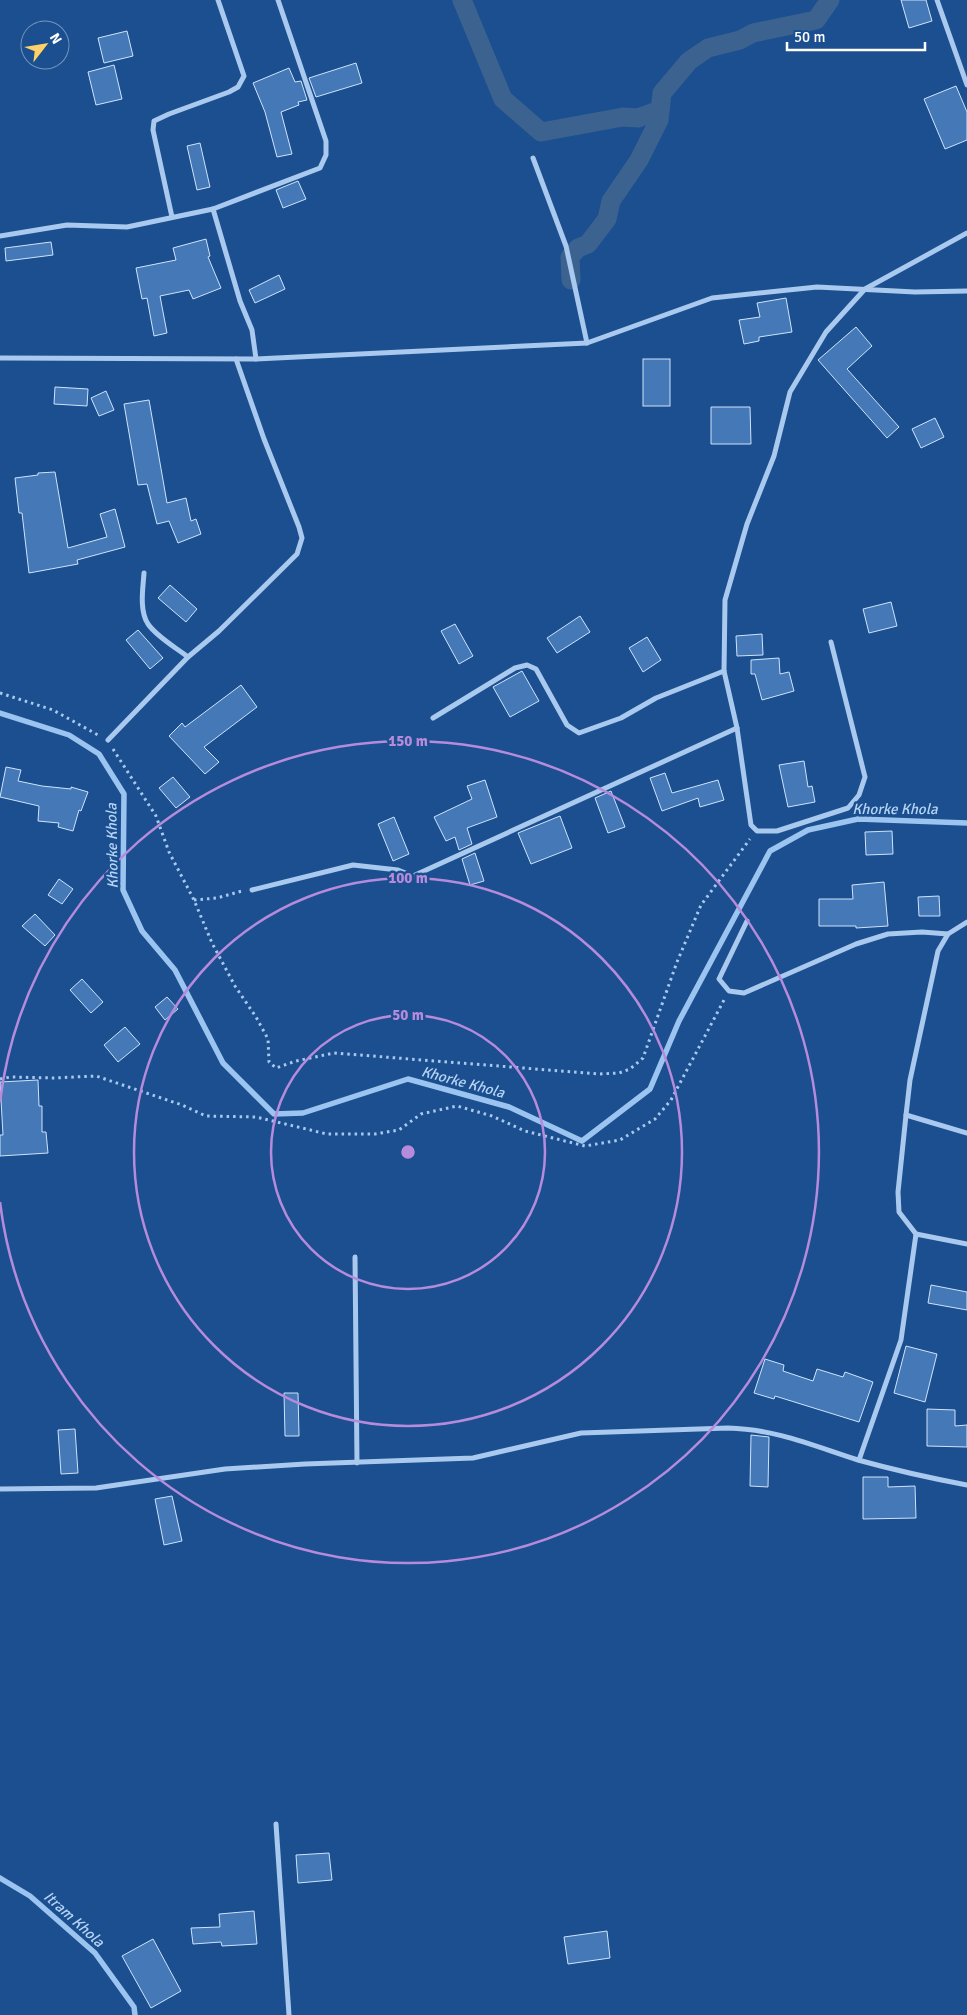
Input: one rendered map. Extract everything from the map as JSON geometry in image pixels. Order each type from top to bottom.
[{"type":"street","points":[[172,217],[153,130],[154,121],[229,92],[238,87],[244,76],[218,0]]},
{"type":"street","points":[[0,236],[67,226],[127,227],[213,208],[320,168],[326,156],[326,141],[278,0]]},
{"type":"street","points":[[937,0],[967,85]]},
{"type":"street","points":[[533,158],[566,246],[587,343]]},
{"type":"street","points":[[213,208],[240,301],[252,330],[256,359]]},
{"type":"street","points":[[831,642],[865,777],[859,795],[848,808],[777,831],[757,831],[751,825],[737,728],[724,671],[724,600],[747,524],[774,456],[790,392],[826,332],[865,289],[967,233]]},
{"type":"street","points":[[0,358],[256,359],[587,343],[712,298],[817,287],[915,292],[967,291]]},
{"type":"street","points":[[108,740],[188,657],[219,631],[297,554],[302,538],[299,527],[264,439],[236,359]]},
{"type":"street","points":[[144,573],[142,602],[147,623],[165,640],[188,657]]},
{"type":"street","points":[[434,718],[515,668],[527,666],[536,669],[567,725],[579,732],[622,718],[656,698],[724,671]]},
{"type":"street","points":[[252,890],[353,864],[398,870],[413,876],[737,728]]},
{"type":"street","points":[[747,921],[718,979],[729,991],[744,993],[856,944],[888,934],[922,932],[948,934]]},
{"type":"street","points":[[967,922],[948,934],[938,951],[910,1080],[898,1192],[900,1212],[916,1234],[967,1244]]},
{"type":"street","points":[[906,1115],[967,1133]]},
{"type":"street","points":[[859,1460],[901,1340],[916,1234]]},
{"type":"street","points":[[355,1257],[357,1463]]},
{"type":"street","points":[[0,1489],[96,1488],[224,1470],[305,1464],[474,1458],[581,1434],[728,1428],[752,1429],[786,1436],[859,1460],[923,1477],[967,1485]]},
{"type":"street","points":[[276,1824],[288,2015]]},
{"type":"path","points":[[0,693],[54,710],[108,740],[156,816],[169,852],[194,900],[212,943],[235,986],[268,1039],[269,1062],[276,1068],[334,1052],[599,1074],[618,1073],[630,1069],[643,1058],[677,962],[701,906],[757,831]]},
{"type":"path","points":[[194,900],[217,898],[234,892],[252,890]]},
{"type":"path","points":[[0,1079],[11,1077],[54,1078],[96,1076],[182,1105],[206,1116],[256,1117],[327,1134],[375,1134],[399,1130],[421,1114],[457,1106],[492,1116],[525,1131],[585,1146],[620,1140],[655,1118],[671,1100],[729,991]]},
{"type":"building","points":[[901,0],[926,0],[932,21],[909,28]]},
{"type":"building","points":[[127,31],[133,56],[104,63],[98,38]]},
{"type":"building","points":[[356,63],[362,83],[316,97],[309,78]]},
{"type":"building","points":[[114,65],[122,99],[96,105],[88,72]]},
{"type":"building","points":[[289,68],[295,82],[301,81],[307,100],[298,102],[299,105],[281,112],[292,154],[277,157],[265,112],[253,83]]},
{"type":"building","points":[[956,86],[967,112],[967,140],[945,149],[924,99]]},
{"type":"building","points":[[200,143],[210,187],[197,190],[187,146]]},
{"type":"building","points":[[298,181],[306,199],[283,208],[276,190]]},
{"type":"building","points":[[206,239],[210,256],[208,257],[221,288],[193,299],[189,290],[160,296],[167,333],[154,336],[147,298],[142,299],[136,268],[176,260],[173,248]]},
{"type":"building","points":[[51,242],[53,255],[6,261],[5,248]]},
{"type":"building","points":[[279,275],[285,289],[255,303],[249,290]]},
{"type":"building","points":[[786,298],[792,332],[759,337],[759,341],[744,344],[739,320],[760,317],[757,303]]},
{"type":"building","points":[[856,327],[872,346],[847,369],[899,427],[887,438],[818,360]]},
{"type":"building","points":[[643,359],[670,359],[670,406],[643,406]]},
{"type":"building","points":[[55,387],[88,389],[87,406],[54,404]]},
{"type":"building","points":[[106,391],[114,410],[99,416],[91,398]]},
{"type":"building","points":[[149,400],[167,503],[186,498],[191,521],[196,519],[201,534],[178,543],[169,521],[157,524],[147,484],[138,485],[124,404]]},
{"type":"building","points":[[711,407],[750,407],[751,444],[711,444]]},
{"type":"building","points":[[935,418],[944,437],[921,448],[912,429]]},
{"type":"building","points":[[55,472],[68,548],[107,537],[100,514],[115,509],[125,547],[77,560],[78,564],[29,573],[22,513],[19,513],[15,478],[38,475],[38,473]]},
{"type":"building","points":[[170,585],[197,609],[186,622],[158,598]]},
{"type":"building","points":[[891,602],[897,626],[869,633],[863,609]]},
{"type":"building","points":[[580,616],[590,632],[557,653],[547,638]]},
{"type":"building","points":[[455,624],[473,656],[459,664],[441,631]]},
{"type":"building","points":[[138,630],[163,658],[150,669],[126,640]]},
{"type":"building","points":[[762,634],[763,655],[737,656],[736,636]]},
{"type":"building","points":[[647,637],[661,660],[643,672],[629,648]]},
{"type":"building","points":[[779,658],[780,674],[789,672],[794,691],[762,700],[755,674],[751,674],[751,660]]},
{"type":"building","points":[[522,671],[539,701],[510,717],[493,687]]},
{"type":"building","points":[[241,685],[257,707],[204,747],[219,762],[205,774],[169,736],[182,723],[185,727]]},
{"type":"building","points":[[804,761],[808,787],[812,786],[815,802],[788,807],[779,765]]},
{"type":"building","points":[[6,767],[21,770],[18,781],[42,786],[71,789],[71,787],[88,792],[81,811],[79,810],[73,831],[58,827],[59,823],[38,821],[39,806],[0,797]]},
{"type":"building","points":[[665,773],[672,793],[718,780],[724,800],[700,807],[698,798],[662,811],[650,778]]},
{"type":"building","points":[[173,777],[190,797],[176,808],[159,788]]},
{"type":"building","points":[[485,780],[497,817],[467,828],[472,844],[459,850],[455,837],[446,841],[434,817],[472,799],[467,786]]},
{"type":"building","points":[[611,791],[625,827],[608,833],[595,798]]},
{"type":"building","points":[[560,816],[572,848],[531,864],[518,833]]},
{"type":"building","points":[[394,817],[409,854],[393,861],[378,824]]},
{"type":"building","points":[[892,831],[893,854],[866,855],[865,832]]},
{"type":"building","points":[[475,853],[484,881],[470,885],[462,859]]},
{"type":"building","points":[[59,879],[73,889],[62,904],[48,895]]},
{"type":"building","points":[[884,882],[888,926],[856,928],[856,926],[819,926],[819,899],[853,899],[852,885]]},
{"type":"building","points":[[939,896],[940,916],[919,916],[918,897]]},
{"type":"building","points":[[35,914],[55,935],[45,946],[22,926]]},
{"type":"building","points":[[82,979],[103,1002],[91,1013],[70,990]]},
{"type":"building","points":[[167,997],[178,1009],[165,1020],[155,1007]]},
{"type":"building","points":[[125,1027],[140,1044],[118,1062],[104,1045]]},
{"type":"building","points":[[38,1080],[39,1106],[42,1106],[42,1132],[46,1132],[48,1153],[0,1156],[0,1135],[3,1135],[0,1082]]},
{"type":"building","points":[[931,1285],[967,1292],[967,1310],[928,1303]]},
{"type":"building","points":[[906,1346],[937,1354],[925,1402],[894,1393]]},
{"type":"building","points":[[765,1359],[784,1365],[783,1371],[813,1381],[817,1369],[843,1377],[845,1372],[873,1382],[859,1422],[775,1396],[774,1399],[754,1393]]},
{"type":"building","points":[[284,1393],[298,1393],[299,1436],[285,1436]]},
{"type":"building","points":[[927,1409],[955,1410],[955,1426],[967,1425],[967,1447],[927,1446]]},
{"type":"building","points":[[75,1429],[78,1473],[61,1474],[58,1430]]},
{"type":"building","points":[[751,1435],[769,1437],[768,1487],[750,1486]]},
{"type":"building","points":[[863,1477],[888,1477],[888,1487],[915,1486],[916,1518],[863,1519]]},
{"type":"building","points":[[172,1496],[182,1541],[164,1545],[155,1499]]},
{"type":"building","points":[[329,1853],[332,1880],[298,1883],[296,1855]]},
{"type":"building","points":[[254,1911],[257,1944],[222,1946],[221,1942],[193,1944],[191,1928],[220,1927],[219,1914]]},
{"type":"building","points":[[607,1931],[610,1958],[568,1964],[564,1937]]},
{"type":"building","points":[[153,1939],[181,1991],[151,2008],[122,1956]]},
{"type":"waterway","points":[[462,0],[503,99],[541,132],[623,117],[638,118],[660,110]]},
{"type":"waterway","points":[[571,280],[570,257],[578,248],[588,244],[607,219],[611,201],[639,160],[659,120],[662,93],[689,61],[708,48],[740,40],[753,33],[816,20],[830,0]]},
{"type":"waterway","name":"Khorke Khola","points":[[0,713],[69,735],[99,754],[124,794],[123,890],[142,931],[175,970],[223,1063],[274,1114],[303,1113],[408,1079],[509,1107],[582,1141],[650,1089],[679,1021],[770,851],[808,830],[858,819],[967,823]]},
{"type":"waterway","name":"Itram Khola","points":[[0,1878],[30,1896],[95,1953],[134,2007],[135,2015]]}]
